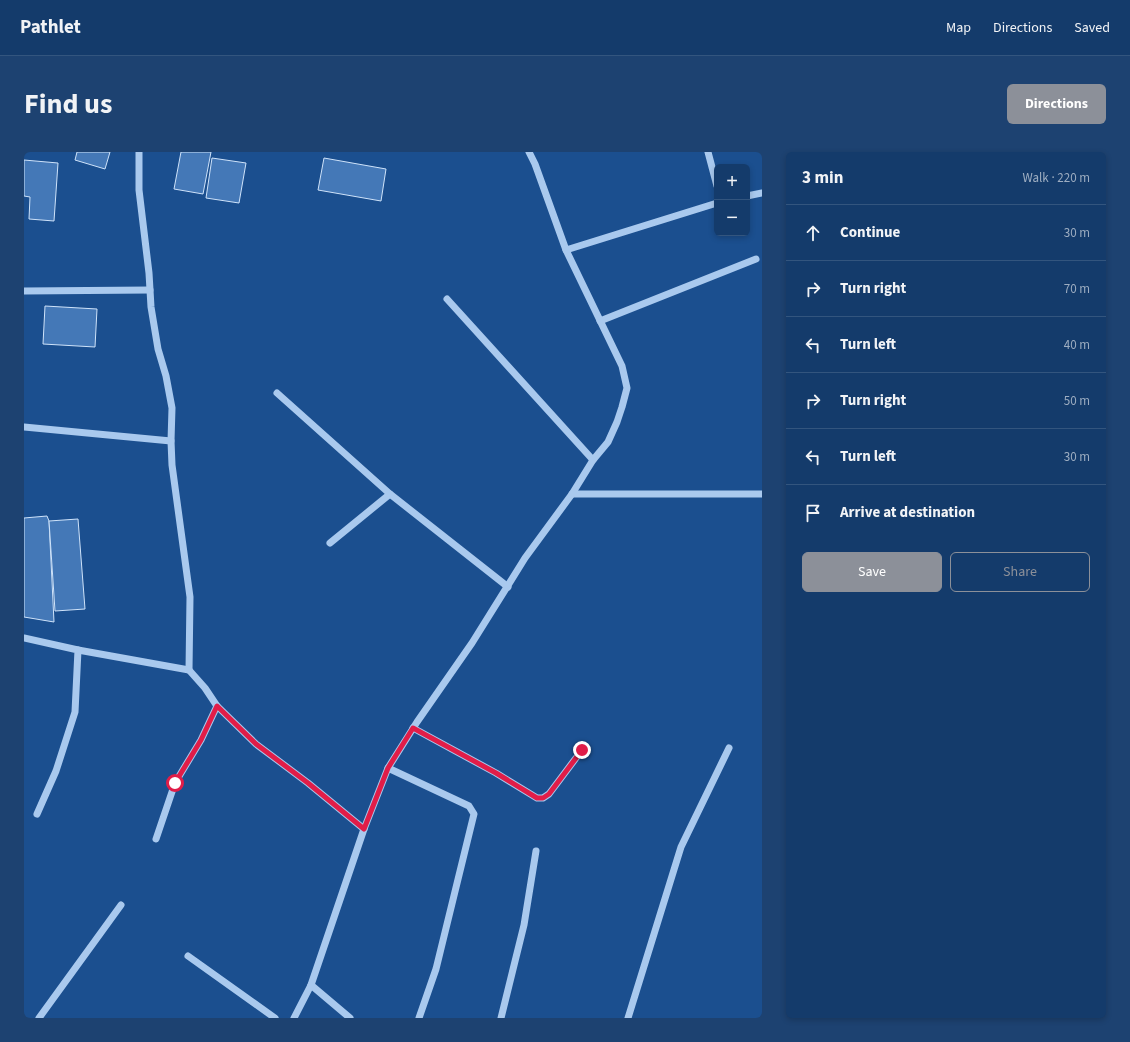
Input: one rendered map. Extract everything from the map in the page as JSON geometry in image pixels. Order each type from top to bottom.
[{"type":"street","points":[[139,152],[139,190],[151,307],[158,349],[166,376],[172,408],[172,464],[190,597],[189,670]]},
{"type":"street","points":[[294,1018],[311,985],[364,829],[388,768],[413,728],[472,644],[525,558],[608,442],[622,407],[627,388],[622,366],[566,250],[535,164],[529,152]]},
{"type":"street","points":[[708,152],[714,175]]},
{"type":"street","points":[[750,195],[762,193]]},
{"type":"street","points":[[566,250],[714,204]]},
{"type":"street","points":[[600,321],[756,259]]},
{"type":"street","points":[[24,291],[150,290]]},
{"type":"street","points":[[446,298],[594,460]]},
{"type":"street","points":[[277,393],[390,494],[508,587]]},
{"type":"street","points":[[24,427],[171,440]]},
{"type":"street","points":[[330,544],[390,494]]},
{"type":"street","points":[[572,494],[762,494]]},
{"type":"street","points":[[24,638],[78,650],[189,670],[205,688],[217,706],[256,744],[308,783],[364,829]]},
{"type":"street","points":[[37,814],[56,771],[76,712],[78,650]]},
{"type":"street","points":[[156,839],[175,783],[201,740],[217,706]]},
{"type":"street","points":[[413,728],[496,773],[537,798],[543,798],[549,794],[582,750]]},
{"type":"street","points":[[628,1018],[681,847],[729,748]]},
{"type":"street","points":[[388,768],[469,806],[474,814],[436,969],[420,1018]]},
{"type":"street","points":[[501,1018],[524,925],[536,851]]},
{"type":"street","points":[[39,1018],[121,905]]},
{"type":"street","points":[[188,956],[275,1018]]},
{"type":"street","points":[[311,985],[350,1018]]},
{"type":"building","points":[[77,152],[110,152],[105,169],[75,160]]},
{"type":"building","points":[[181,152],[211,152],[203,194],[174,189]]},
{"type":"building","points":[[212,158],[246,163],[239,203],[206,198]]},
{"type":"building","points":[[324,158],[386,169],[381,201],[318,190]]},
{"type":"building","points":[[24,160],[58,163],[54,221],[29,219],[30,197],[24,196]]},
{"type":"building","points":[[45,306],[97,309],[95,347],[43,344]]},
{"type":"building","points":[[47,516],[49,521],[54,622],[24,617],[24,518]]},
{"type":"building","points":[[78,519],[85,609],[55,611],[49,521]]},
{"type":"route","points":[[175,783],[201,740],[217,706],[256,744],[308,783],[364,829],[388,768],[413,728],[496,773],[537,798],[543,798],[549,794],[582,750]]}]
